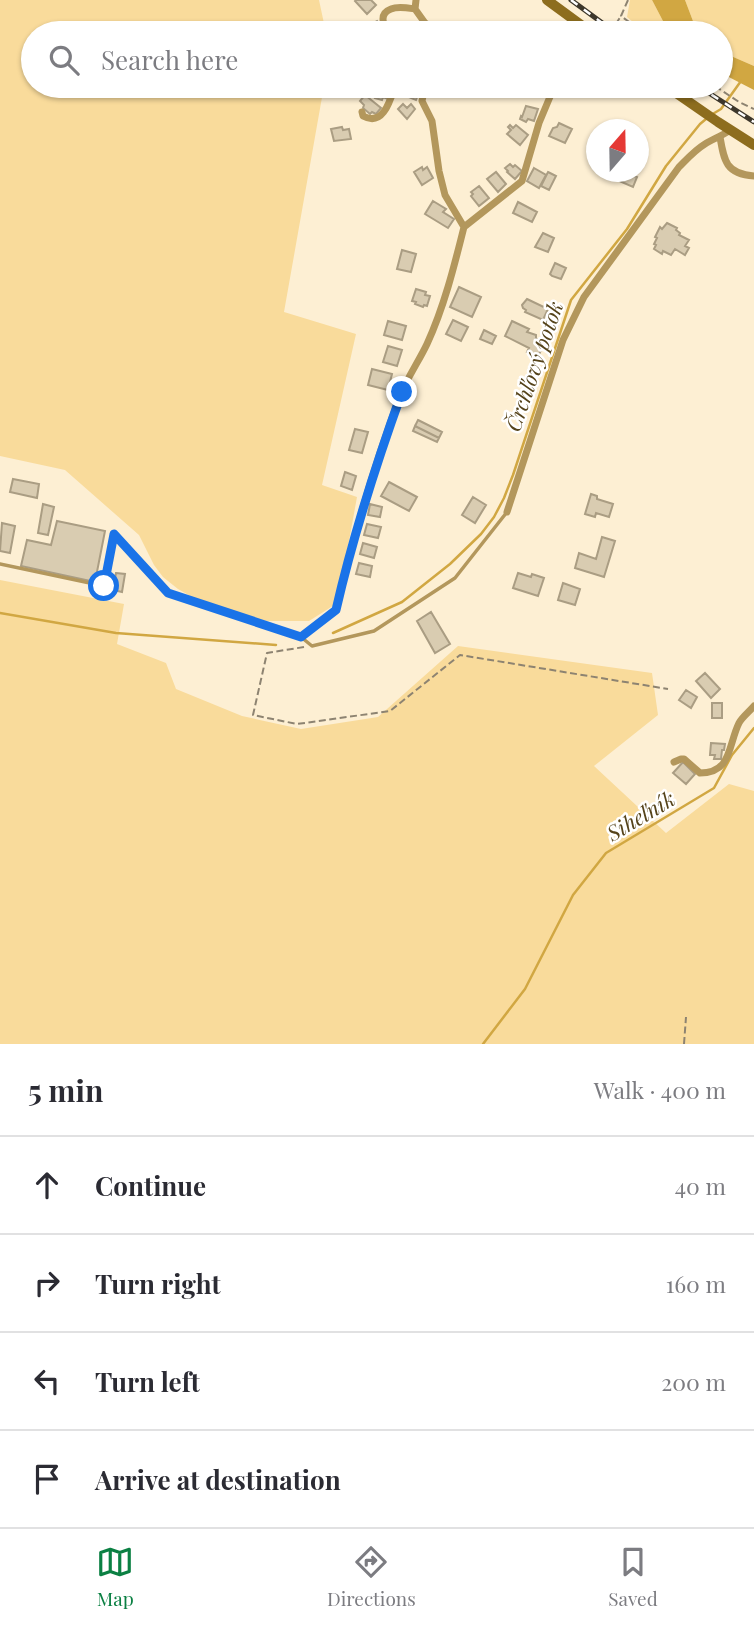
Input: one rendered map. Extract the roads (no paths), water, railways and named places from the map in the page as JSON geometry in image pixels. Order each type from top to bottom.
[{"type":"main road","points":[[547,0],[574,21]]},
{"type":"main road","points":[[684,98],[754,145]]},
{"type":"street","points":[[416,0],[415,9],[424,21]]},
{"type":"street","points":[[383,21],[384,13],[388,10],[415,9]]},
{"type":"street","points":[[362,112],[367,119],[380,117],[391,98]]},
{"type":"street","points":[[422,98],[432,121],[445,195],[464,228]]},
{"type":"street","points":[[301,637],[336,610],[348,556],[376,463],[402,392],[427,343],[448,291],[464,228],[522,181],[549,98]]},
{"type":"street","points":[[507,512],[563,340],[584,297],[679,167],[699,148],[730,130]]},
{"type":"street","points":[[720,137],[728,166],[739,173],[754,176]]},
{"type":"street","points":[[674,762],[684,759],[700,773],[719,768],[726,758],[740,720],[754,706]]},
{"type":"lane","points":[[0,564],[104,586],[114,534],[168,593],[301,637],[312,646],[374,631],[455,578],[507,512]]},
{"type":"waterway","name":"Črchľový potok","points":[[733,92],[741,81]]},
{"type":"waterway","name":"Črchľový potok","points":[[711,115],[721,109],[729,98]]},
{"type":"waterway","name":"Črchľový potok","points":[[333,633],[402,602],[450,564],[481,534],[494,517],[513,475],[571,300],[627,229],[666,166],[706,119]]},
{"type":"waterway","name":"Črchľový potok","points":[[0,613],[116,633],[276,645]]},
{"type":"waterway","name":"Siheľník","points":[[483,1044],[525,989],[573,895],[606,853],[714,788],[732,755],[754,728]]},
{"type":"railway","points":[[571,0],[600,21]]},
{"type":"railway","points":[[717,98],[754,122]]}]
